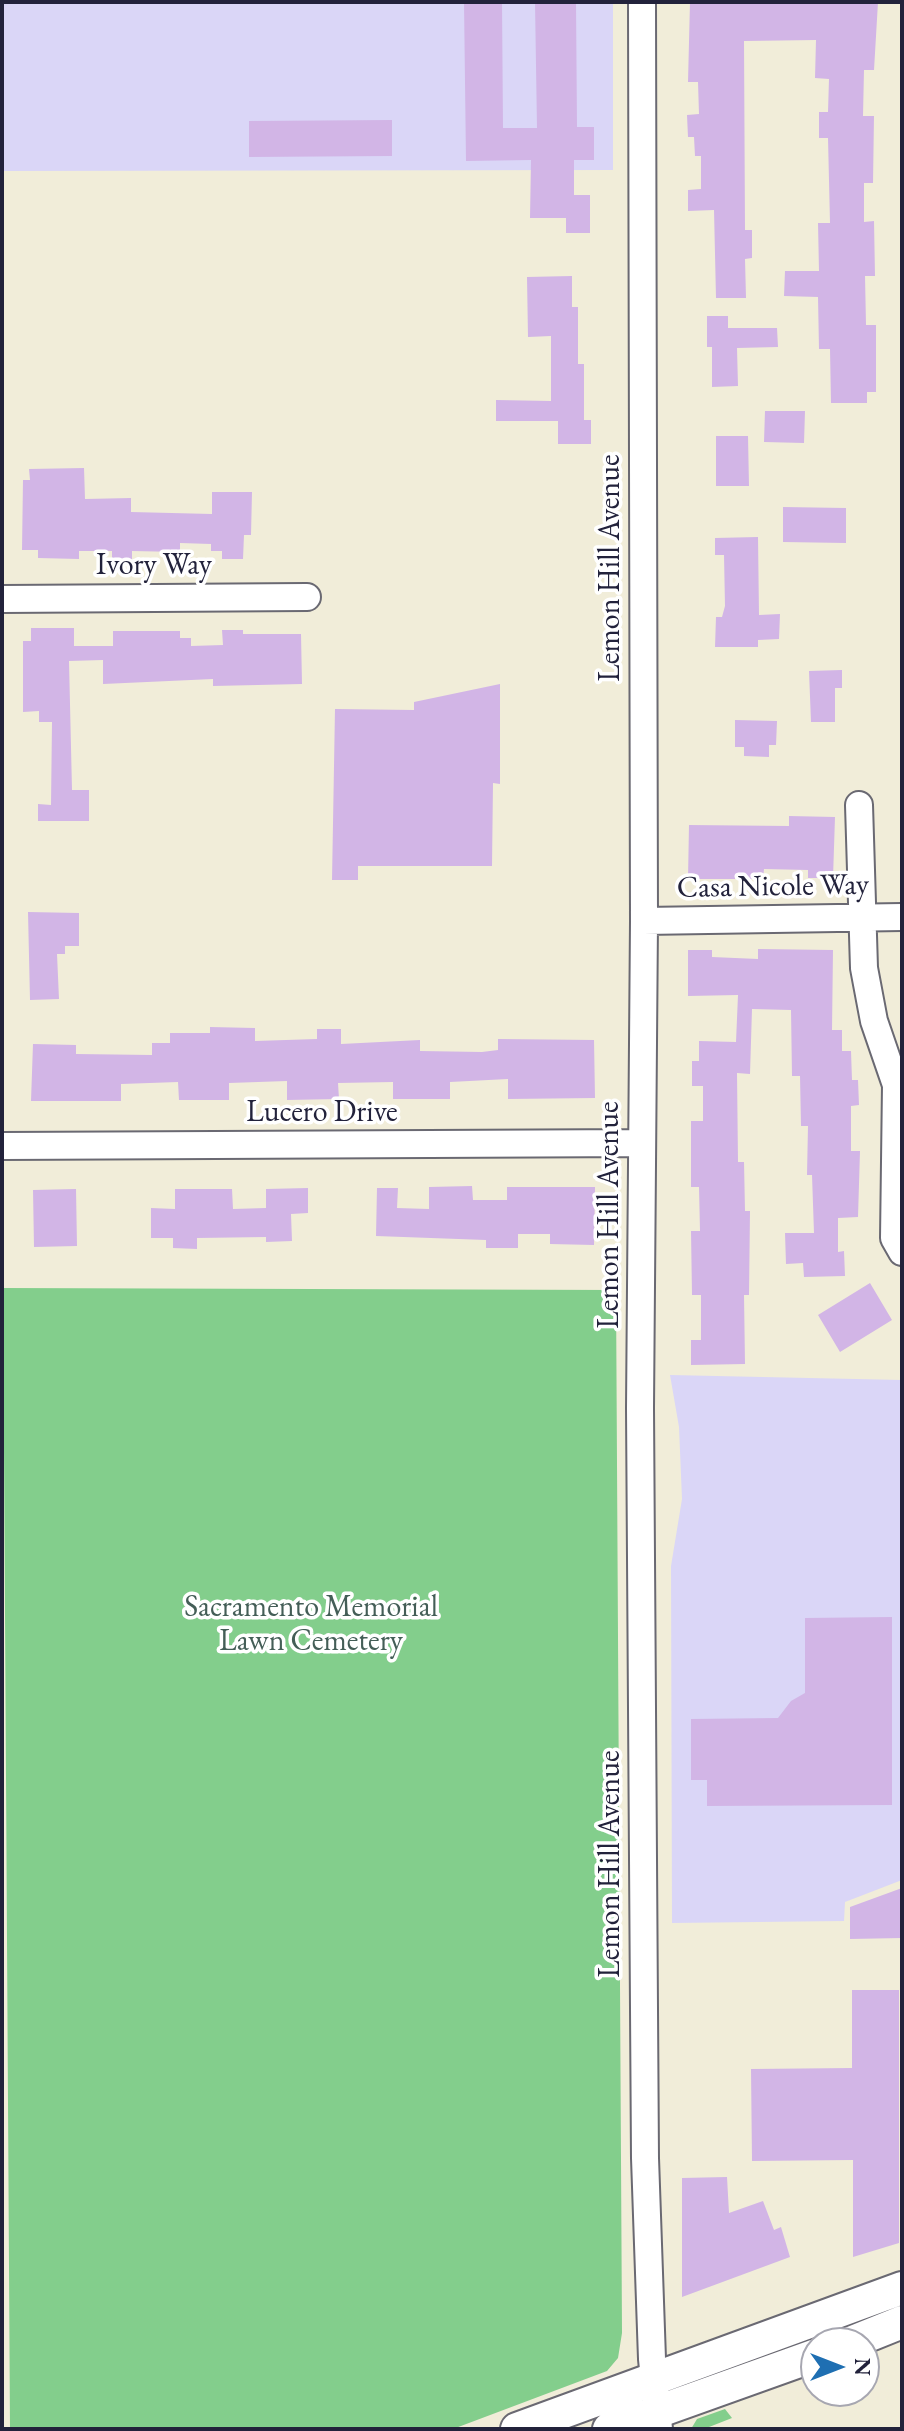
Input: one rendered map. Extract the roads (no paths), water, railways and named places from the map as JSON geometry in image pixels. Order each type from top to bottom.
[{"type":"main road","points":[[517,2429],[902,2288]]},
{"type":"main road","points":[[880,2331],[902,2322]]},
{"type":"main road","points":[[609,2429],[658,2420],[800,2362]]},
{"type":"street","name":"Lemon Hill Avenue","points":[[642,2],[645,2144],[653,2378],[658,2420]]},
{"type":"street","name":"Ivory Way","points":[[2,599],[307,597]]},
{"type":"street","points":[[859,805],[860,917],[864,968],[874,1021],[896,1085],[894,1238],[902,1252]]},
{"type":"street","name":"Casa Nicole Way","points":[[644,921],[902,917]]},
{"type":"street","name":"Lucero Drive","points":[[2,1146],[642,1143]]},
{"type":"park label","name":"Sacramento Memorial Lawn Cemetery","points":[[311,1625]]}]
